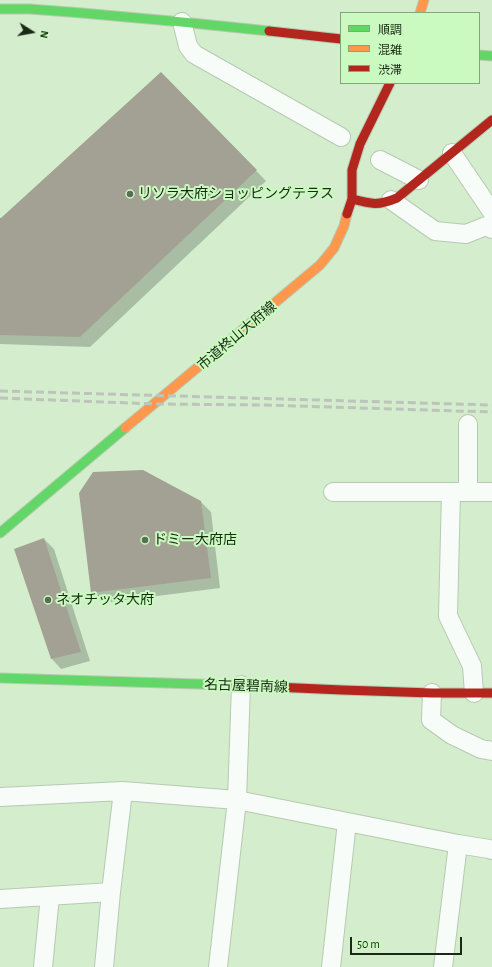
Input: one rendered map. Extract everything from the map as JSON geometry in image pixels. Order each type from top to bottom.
[{"type":"street","points":[[420,12],[424,0]]},
{"type":"street","points":[[0,9],[83,6],[109,16],[182,22],[340,39]]},
{"type":"street","points":[[182,22],[188,46],[194,54],[341,137]]},
{"type":"street","points":[[480,55],[492,56]]},
{"type":"street","name":"市道柊山大府線","points":[[0,533],[166,396],[320,265],[334,248],[344,226],[352,199],[352,170],[360,144],[390,84]]},
{"type":"street","points":[[352,199],[376,204],[391,200],[402,194],[492,120]]},
{"type":"street","points":[[452,153],[492,212]]},
{"type":"street","points":[[380,160],[419,180]]},
{"type":"street","points":[[391,200],[435,231],[466,234],[486,226],[492,229]]},
{"type":"street","points":[[468,424],[448,616],[472,666],[474,693]]},
{"type":"street","points":[[334,492],[492,492]]},
{"type":"street","name":"名古屋碧南線","points":[[0,678],[241,685],[342,690],[492,693]]},
{"type":"street","points":[[218,967],[238,800],[241,685]]},
{"type":"street","points":[[432,692],[431,720],[452,735],[481,749],[492,751]]},
{"type":"street","points":[[104,967],[122,792]]},
{"type":"street","points":[[0,797],[122,792],[238,800],[492,850]]},
{"type":"street","points":[[331,967],[347,822]]},
{"type":"street","points":[[443,967],[458,844]]},
{"type":"street","points":[[0,899],[111,892]]},
{"type":"street","points":[[43,967],[50,896]]},
{"type":"building","name":"リソラ大府ショッピングテラス","points":[[161,72],[257,170],[80,337],[0,335],[0,218]]},
{"type":"building","name":"ドミー大府店","points":[[143,470],[201,501],[211,578],[91,593],[79,493],[93,472]]},
{"type":"building","name":"ネオチッタ大府","points":[[44,538],[81,652],[51,659],[14,549]]},
{"type":"railway","points":[[0,391],[492,405]]},
{"type":"railway","points":[[0,398],[156,404],[265,405],[492,412]]},
{"type":"traffic: fast","points":[[0,9],[30,9],[82,13],[269,31]]},
{"type":"traffic: fast","points":[[480,55],[492,56]]},
{"type":"traffic: fast","points":[[0,533],[125,428]]},
{"type":"traffic: fast","points":[[0,678],[230,685]]},
{"type":"traffic: slow","points":[[420,12],[424,0]]},
{"type":"traffic: slow","points":[[125,428],[320,265],[334,248],[344,226],[347,214]]},
{"type":"traffic: jam","points":[[269,31],[340,39]]},
{"type":"traffic: jam","points":[[347,214],[352,199],[352,170],[360,144],[390,84]]},
{"type":"traffic: jam","points":[[352,199],[364,202],[379,203],[397,198],[492,120]]},
{"type":"traffic: jam","points":[[230,685],[432,693],[492,693]]},
{"type":"place","name":"リソラ大府ショッピングテラス","points":[[130,194]]},
{"type":"place","name":"ドミー大府店","points":[[145,540]]},
{"type":"place","name":"ネオチッタ大府","points":[[48,600]]}]
